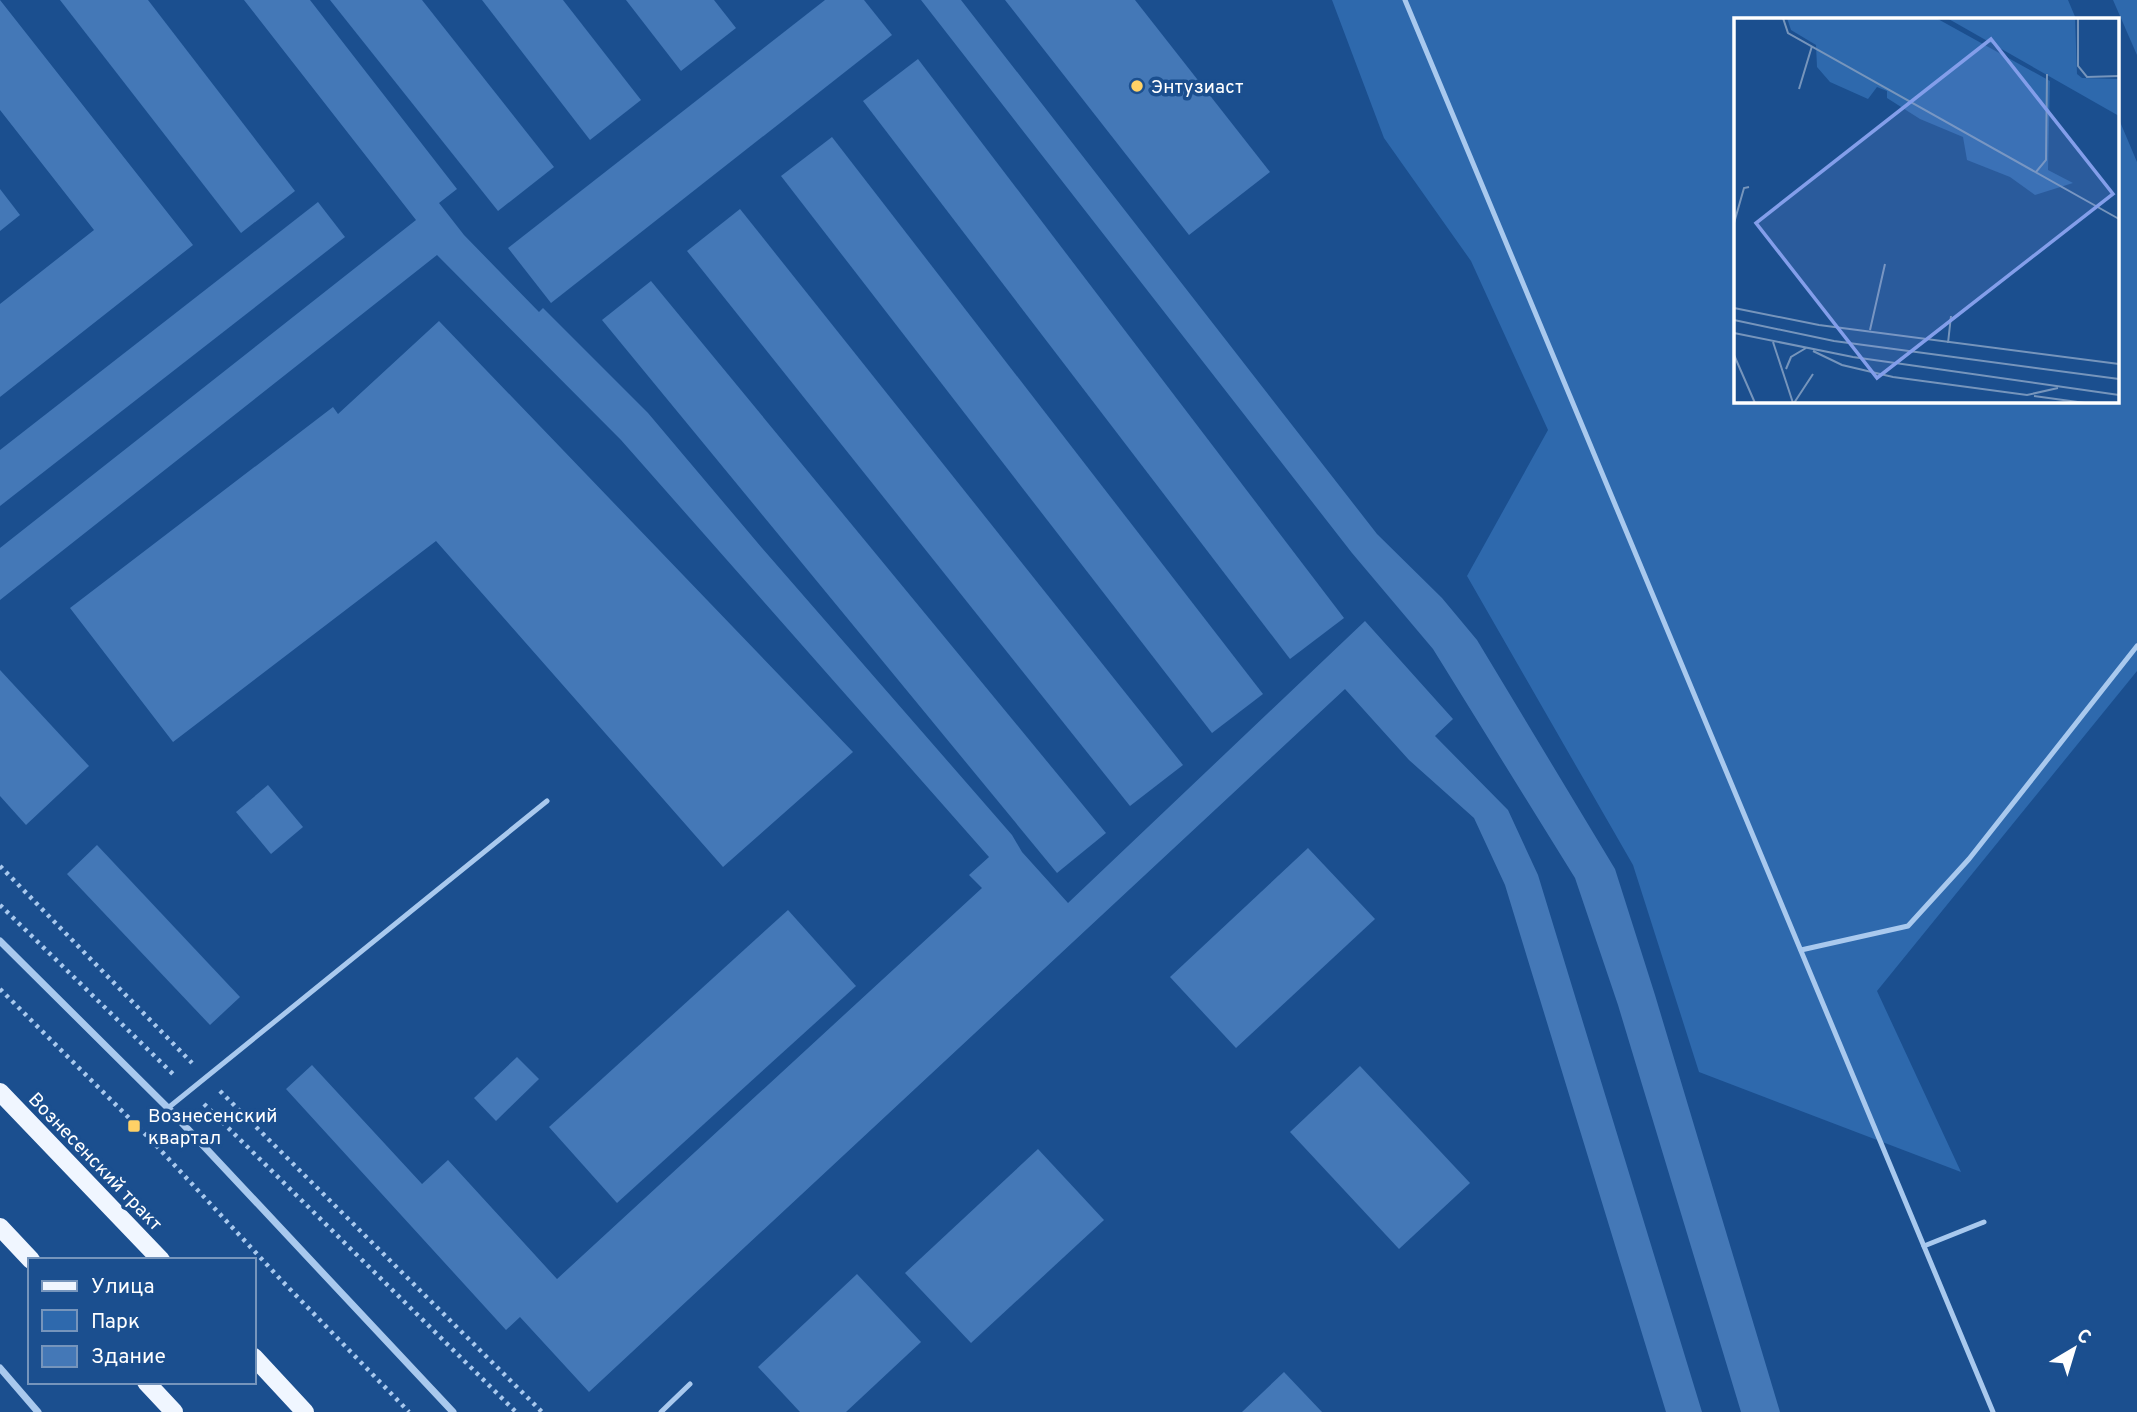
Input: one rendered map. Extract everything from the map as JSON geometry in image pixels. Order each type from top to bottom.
[{"type":"main road","name":"Вознесенский тракт","points":[[0,1092],[159,1258]]},
{"type":"main road","points":[[0,1227],[29,1258]]},
{"type":"main road","points":[[256,1359],[306,1412]]},
{"type":"main road","points":[[148,1384],[174,1412]]},
{"type":"street","points":[[0,942],[168,1108],[453,1412]]},
{"type":"street","points":[[0,1368],[38,1412]]},
{"type":"lane","points":[[1405,0],[1993,1412]]},
{"type":"lane","points":[[1801,950],[1908,926],[1969,859],[2137,646]]},
{"type":"lane","points":[[168,1108],[547,801]]},
{"type":"lane","points":[[1924,1246],[1984,1222]]},
{"type":"lane","points":[[661,1412],[690,1384]]},
{"type":"path","points":[[0,866],[206,1077],[542,1412]]},
{"type":"path","points":[[0,905],[516,1412]]},
{"type":"path","points":[[0,989],[153,1142],[409,1412]]},
{"type":"green space","points":[[1332,0],[2068,0],[2076,18],[1734,18],[1734,402],[2120,402],[2120,122],[2137,162],[2137,671],[1877,991],[1961,1172],[1699,1072],[1633,865],[1467,576],[1548,430],[1471,261],[1384,138]]},
{"type":"green space","points":[[2113,0],[2137,0],[2137,55]]},
{"type":"building","points":[[0,0],[193,245],[0,397],[0,304],[94,230],[0,110]]},
{"type":"building","points":[[60,0],[148,0],[295,191],[241,233]]},
{"type":"building","points":[[244,0],[310,0],[457,189],[439,203],[464,235],[539,312],[543,308],[648,413],[1068,903],[1365,621],[1453,719],[1435,736],[1508,810],[1538,875],[1702,1412],[1666,1412],[1505,885],[1474,818],[1409,760],[1345,689],[589,1392],[520,1317],[506,1330],[286,1089],[312,1065],[422,1184],[448,1160],[557,1279],[982,888],[969,875],[989,857],[621,440],[437,255],[0,600],[0,548],[416,220]]},
{"type":"building","points":[[330,0],[422,0],[554,167],[498,211]]},
{"type":"building","points":[[482,0],[563,0],[641,100],[590,140]]},
{"type":"building","points":[[626,0],[714,0],[736,28],[681,71]]},
{"type":"building","points":[[825,0],[864,0],[892,35],[551,303],[508,248]]},
{"type":"building","points":[[921,0],[961,0],[1377,534],[1442,598],[1477,640],[1615,869],[1780,1412],[1741,1412],[1618,1005],[1575,878],[1433,649],[1352,553]]},
{"type":"building","name":"Энтузиаст","points":[[1005,0],[1135,0],[1270,172],[1189,235]]},
{"type":"building","points":[[918,59],[1344,618],[1290,659],[863,101]]},
{"type":"building","points":[[832,137],[1263,694],[1212,733],[781,176]]},
{"type":"building","points":[[0,189],[20,215],[0,231]]},
{"type":"building","points":[[318,202],[345,237],[0,506],[0,450]]},
{"type":"building","points":[[740,209],[1183,765],[1130,806],[687,251]]},
{"type":"building","points":[[651,281],[1106,833],[1057,873],[602,320]]},
{"type":"building","points":[[439,321],[853,752],[723,867],[436,541],[173,742],[70,608],[333,407],[338,414]]},
{"type":"building","points":[[0,670],[89,766],[26,825],[0,796]]},
{"type":"building","points":[[268,785],[303,827],[271,854],[236,812]]},
{"type":"building","points":[[97,845],[240,997],[210,1025],[67,874]]},
{"type":"building","points":[[1308,848],[1375,919],[1236,1048],[1170,977]]},
{"type":"building","points":[[788,910],[856,986],[617,1203],[549,1127]]},
{"type":"building","points":[[517,1057],[539,1079],[496,1121],[474,1098]]},
{"type":"building","points":[[1360,1066],[1470,1183],[1399,1249],[1290,1132]]},
{"type":"building","points":[[1038,1149],[1104,1220],[971,1343],[905,1273]]},
{"type":"building","points":[[857,1274],[921,1342],[846,1412],[800,1412],[758,1367]]},
{"type":"building","points":[[1284,1372],[1322,1412],[1242,1412]]},
{"type":"place","name":"Энтузиаст","points":[[1137,86]]},
{"type":"place","name":"Вознесенский квартал","points":[[134,1126]]}]
